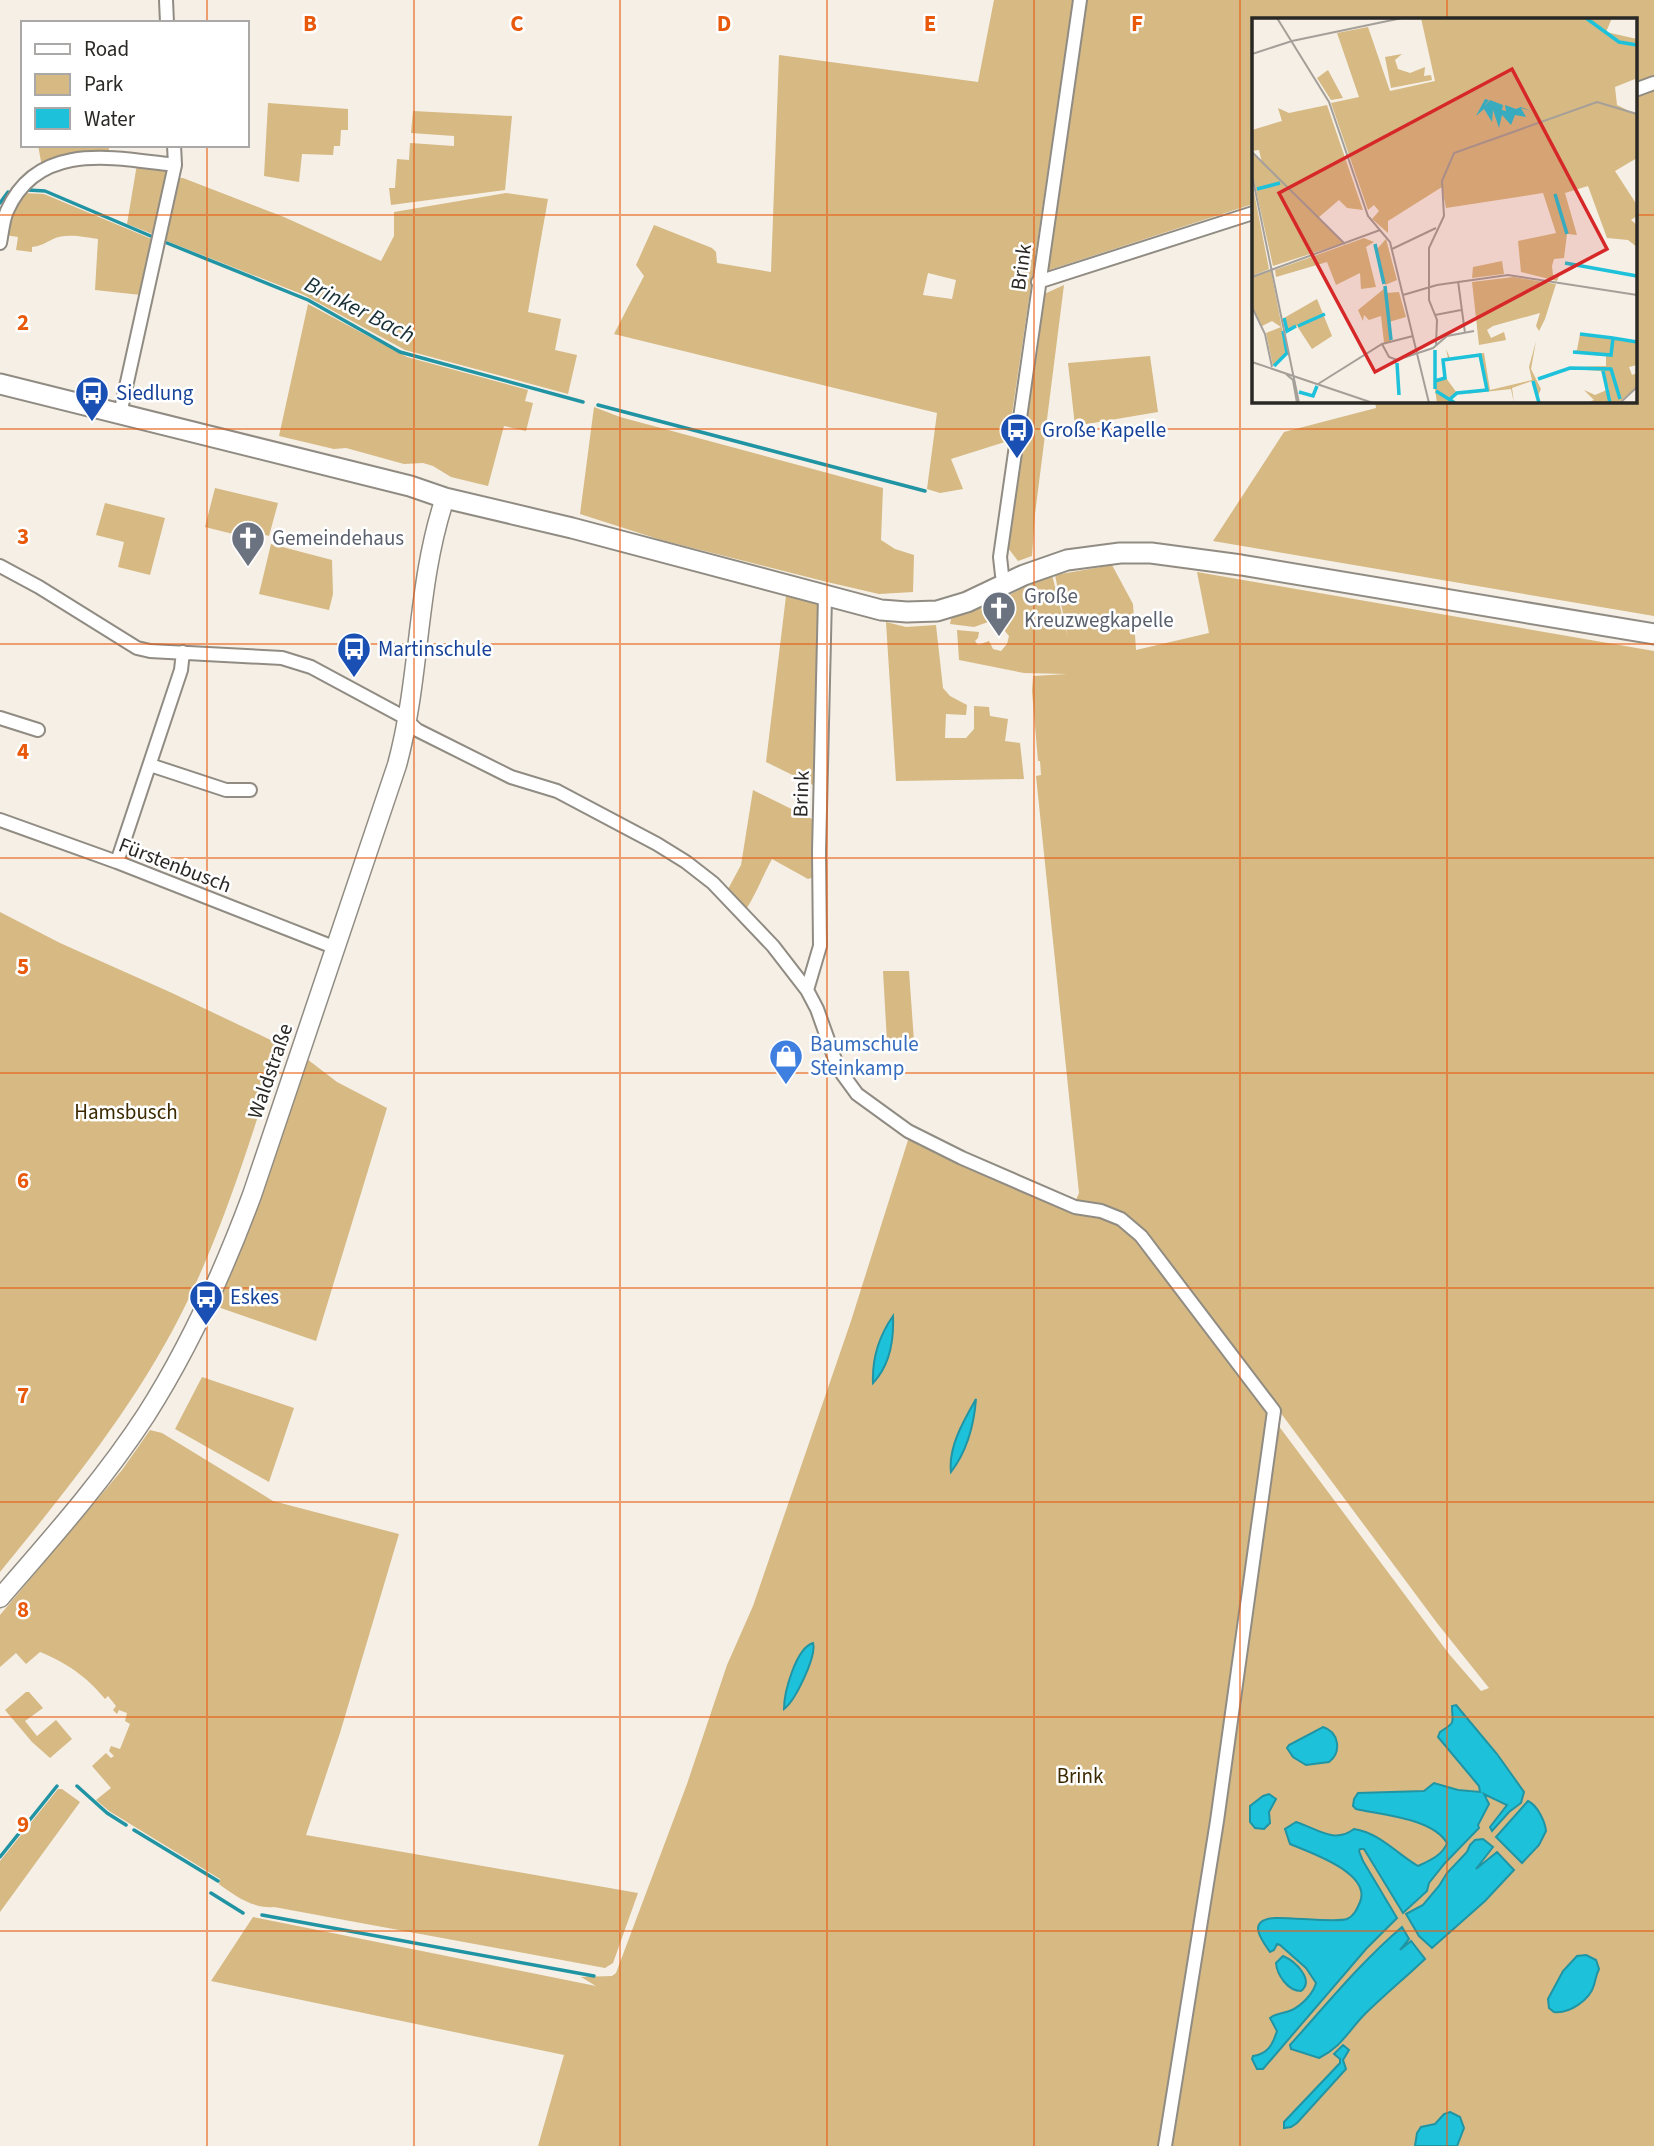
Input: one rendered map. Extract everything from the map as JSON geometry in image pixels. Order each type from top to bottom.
[{"type":"main road","points":[[0,384],[410,486],[446,498],[572,528],[881,610],[922,612],[957,606],[1067,560],[1120,553],[1151,553],[1228,563],[1654,634]]},
{"type":"street","points":[[166,0],[167,21]]},
{"type":"street","name":"Brink","points":[[1007,583],[1002,575],[1000,557],[1080,0]]},
{"type":"street","points":[[1636,90],[1654,83]]},
{"type":"street","points":[[120,414],[175,165],[174,147]]},
{"type":"street","points":[[0,243],[6,212],[15,197],[41,172],[57,163],[96,156],[175,165]]},
{"type":"street","points":[[1038,282],[1252,214]]},
{"type":"street","name":"Waldstraße","points":[[0,1598],[80,1504],[118,1454],[166,1382],[199,1323],[226,1263],[252,1195],[393,779],[408,722],[431,547],[446,498]]},
{"type":"street","points":[[0,566],[65,602],[132,645],[150,651],[282,658],[302,663],[402,716],[417,730],[510,778],[557,791],[686,862],[713,883],[756,926],[807,990],[817,1009],[838,1068],[857,1094],[908,1131],[962,1158],[1075,1207],[1101,1211],[1121,1219],[1141,1236],[1274,1410],[1217,1821],[1165,2146]]},
{"type":"street","name":"Brink","points":[[807,990],[820,946],[825,596]]},
{"type":"street","points":[[117,862],[181,670],[183,653]]},
{"type":"street","points":[[0,718],[38,730]]},
{"type":"street","points":[[150,765],[226,790],[250,790]]},
{"type":"street","name":"Fürstenbusch","points":[[0,820],[117,862],[336,948]]},
{"type":"green space","points":[[994,0],[1073,0],[1008,441],[951,459],[963,489],[940,493],[927,489],[937,413],[614,334],[644,276],[636,265],[654,225],[712,248],[716,252],[717,263],[771,272],[779,55],[978,82]],"holes":[[[928,273],[956,280],[952,299],[923,295]]]},
{"type":"green space","points":[[1086,0],[1654,0],[1654,616],[1213,541],[1284,432],[1376,408],[1375,402],[1636,402],[1636,18],[1252,18],[1252,204],[1046,271]]},
{"type":"green space","points":[[268,103],[348,109],[348,130],[341,130],[340,146],[334,146],[333,155],[302,154],[299,182],[264,176]]},
{"type":"green space","points":[[413,111],[512,116],[505,190],[391,205],[389,188],[395,188],[397,159],[409,160],[410,143],[454,146],[454,136],[411,133]]},
{"type":"green space","points":[[38,147],[109,147],[109,153],[42,167]]},
{"type":"green space","points":[[137,164],[170,168],[155,235],[127,224]]},
{"type":"green space","points":[[177,178],[284,217],[381,261],[394,236],[394,212],[506,193],[548,199],[528,312],[561,319],[555,350],[577,355],[568,394],[405,350],[304,295],[164,240]]},
{"type":"green space","points":[[22,193],[44,194],[154,240],[141,295],[95,290],[98,239],[63,236],[32,247],[32,252],[16,250],[18,237],[5,235],[6,225]]},
{"type":"green space","points":[[1064,285],[1032,556],[1018,561],[1008,548],[1042,295]]},
{"type":"green space","points":[[308,304],[407,357],[528,390],[525,401],[533,403],[526,431],[504,426],[488,486],[451,477],[423,463],[404,464],[346,448],[334,449],[279,436]]},
{"type":"green space","points":[[1150,356],[1158,412],[1075,426],[1068,363]]},
{"type":"green space","points":[[594,407],[620,417],[883,488],[881,540],[895,549],[914,555],[913,592],[879,594],[827,582],[661,540],[580,514]]},
{"type":"green space","points":[[215,488],[278,503],[269,536],[247,530],[245,537],[205,527]]},
{"type":"green space","points":[[105,503],[165,518],[150,575],[118,567],[124,542],[96,535]]},
{"type":"green space","points":[[271,544],[332,560],[333,594],[329,610],[259,594]]},
{"type":"green space","points":[[1112,565],[1133,604],[1136,650],[1209,633],[1197,572],[1654,651],[1654,2146],[538,2146],[564,2055],[211,1981],[253,1917],[596,1986],[581,1977],[612,1976],[616,1973],[687,1784],[727,1665],[753,1606],[851,1321],[909,1137],[975,1172],[1128,1224],[1449,1654],[1481,1691],[1489,1688],[1437,1623],[1155,1244],[1120,1214],[1076,1200],[1079,1193],[1036,776],[1041,775],[1032,691],[1033,676],[1067,674],[1024,673],[959,660],[957,630],[979,632],[975,641],[978,645],[989,641],[993,649],[1001,651],[1009,636],[1004,630],[1005,624],[991,621],[974,627],[950,624],[952,614],[978,608],[1052,575],[1068,638],[1055,575]]},
{"type":"green space","points":[[786,596],[821,605],[817,787],[766,762]]},
{"type":"green space","points":[[886,622],[906,627],[936,625],[943,688],[950,696],[967,705],[966,715],[946,714],[945,738],[966,738],[974,729],[974,706],[989,707],[990,716],[1008,719],[1005,741],[1020,743],[1024,779],[896,781]]},
{"type":"green space","points":[[753,790],[816,821],[814,877],[808,879],[772,859],[745,911],[727,891],[741,865]]},
{"type":"green space","name":"Hamsbusch","points":[[0,912],[60,943],[281,1045],[215,1238],[169,1337],[102,1441],[0,1572]]},
{"type":"green space","points":[[883,971],[909,971],[914,1041],[887,1042]]},
{"type":"green space","points":[[307,1059],[337,1082],[387,1108],[316,1341],[215,1306],[235,1262]]},
{"type":"green space","points":[[202,1377],[294,1408],[269,1482],[175,1429]]},
{"type":"green space","points":[[150,1430],[162,1433],[273,1501],[399,1534],[340,1733],[306,1835],[638,1893],[613,1963],[605,1968],[252,1904],[219,1884],[220,1879],[109,1811],[96,1800],[111,1788],[92,1766],[106,1753],[111,1758],[114,1756],[109,1751],[111,1746],[120,1749],[130,1724],[125,1721],[127,1713],[119,1710],[117,1714],[113,1710],[116,1706],[108,1696],[105,1699],[76,1671],[40,1652],[26,1664],[16,1653],[0,1667],[0,1615],[122,1470]]},
{"type":"green space","points":[[26,1692],[43,1708],[25,1721],[37,1736],[56,1720],[72,1739],[50,1758],[32,1742],[5,1710]]},
{"type":"green space","points":[[58,1789],[80,1802],[0,1912],[0,1861]]},
{"type":"water","points":[[893,1316],[890,1352],[873,1383],[877,1348]]},
{"type":"water","points":[[976,1399],[969,1437],[951,1472],[954,1443]]},
{"type":"water","points":[[813,1643],[812,1658],[804,1678],[784,1709],[786,1692],[796,1662],[801,1653]]},
{"type":"water","points":[[1456,1705],[1497,1754],[1524,1792],[1521,1803],[1492,1831],[1490,1827],[1507,1805],[1484,1794],[1489,1804],[1479,1828],[1445,1863],[1429,1883],[1427,1891],[1403,1913],[1364,1849],[1360,1849],[1363,1861],[1397,1918],[1366,1949],[1263,2069],[1257,2069],[1253,2056],[1269,2048],[1277,2031],[1270,2018],[1300,2005],[1310,1995],[1316,1983],[1306,1968],[1280,1945],[1277,1944],[1270,1952],[1260,1936],[1258,1926],[1261,1922],[1275,1918],[1347,1919],[1360,1902],[1361,1892],[1357,1882],[1348,1873],[1324,1858],[1290,1844],[1285,1829],[1296,1822],[1333,1835],[1354,1829],[1380,1839],[1418,1866],[1435,1857],[1447,1843],[1430,1828],[1353,1806],[1358,1793],[1424,1791],[1434,1783],[1458,1790],[1480,1792],[1479,1786],[1438,1737],[1440,1732],[1451,1724],[1452,1706]]},
{"type":"water","points":[[1323,1727],[1333,1733],[1337,1743],[1336,1753],[1329,1762],[1306,1765],[1293,1757],[1287,1748],[1289,1745]]},
{"type":"water","points":[[1269,1794],[1276,1799],[1269,1812],[1270,1823],[1264,1829],[1255,1828],[1250,1822],[1250,1806]]},
{"type":"water","points":[[1528,1801],[1540,1814],[1546,1831],[1539,1845],[1522,1863],[1496,1837]]},
{"type":"water","points":[[1483,1839],[1493,1847],[1476,1869],[1497,1852],[1514,1870],[1485,1901],[1432,1948],[1419,1936],[1406,1914],[1423,1905],[1470,1845],[1475,1840]]},
{"type":"water","points":[[1402,1927],[1409,1939],[1400,1950],[1411,1941],[1425,1959],[1363,2016],[1327,2054],[1319,2058],[1291,2049],[1290,2045],[1344,1984]]},
{"type":"water","points":[[1586,1955],[1596,1960],[1599,1969],[1592,1991],[1584,2001],[1572,2008],[1554,2012],[1549,2008],[1548,1999],[1563,1971],[1577,1956]]},
{"type":"water","points":[[1283,1956],[1298,1966],[1305,1976],[1305,1987],[1301,1991],[1284,1982],[1278,1972],[1276,1963]]},
{"type":"water","points":[[1343,2045],[1349,2050],[1343,2060],[1346,2069],[1297,2123],[1284,2128],[1284,2122],[1340,2063],[1340,2059],[1334,2054]]},
{"type":"water","points":[[1450,2112],[1460,2117],[1464,2128],[1457,2146],[1415,2146],[1421,2127],[1435,2124],[1444,2114]]},
{"type":"waterway","name":"Brinker Bach","points":[[28,190],[45,191],[153,237]]},
{"type":"waterway","name":"Brinker Bach","points":[[0,203],[8,192]]},
{"type":"waterway","name":"Brinker Bach","points":[[167,243],[308,300],[400,352],[583,402]]},
{"type":"waterway","name":"Brinker Bach","points":[[598,405],[925,491]]},
{"type":"waterway","points":[[0,1857],[57,1786]]},
{"type":"waterway","points":[[77,1786],[107,1813],[126,1825]]},
{"type":"waterway","points":[[134,1830],[218,1881]]},
{"type":"waterway","points":[[211,1893],[243,1913]]},
{"type":"waterway","points":[[262,1915],[594,1976]]},
{"type":"place","name":"Siedlung","points":[[92,423]]},
{"type":"place","name":"Große Kapelle","points":[[1017,460]]},
{"type":"place","name":"Gemeindehaus","points":[[248,568]]},
{"type":"place","name":"Große Kreuzwegkapelle","points":[[999,638]]},
{"type":"place","name":"Martinschule","points":[[354,679]]},
{"type":"place","name":"Baumschule Steinkamp","points":[[786,1086]]},
{"type":"place","name":"Eskes","points":[[206,1327]]}]
